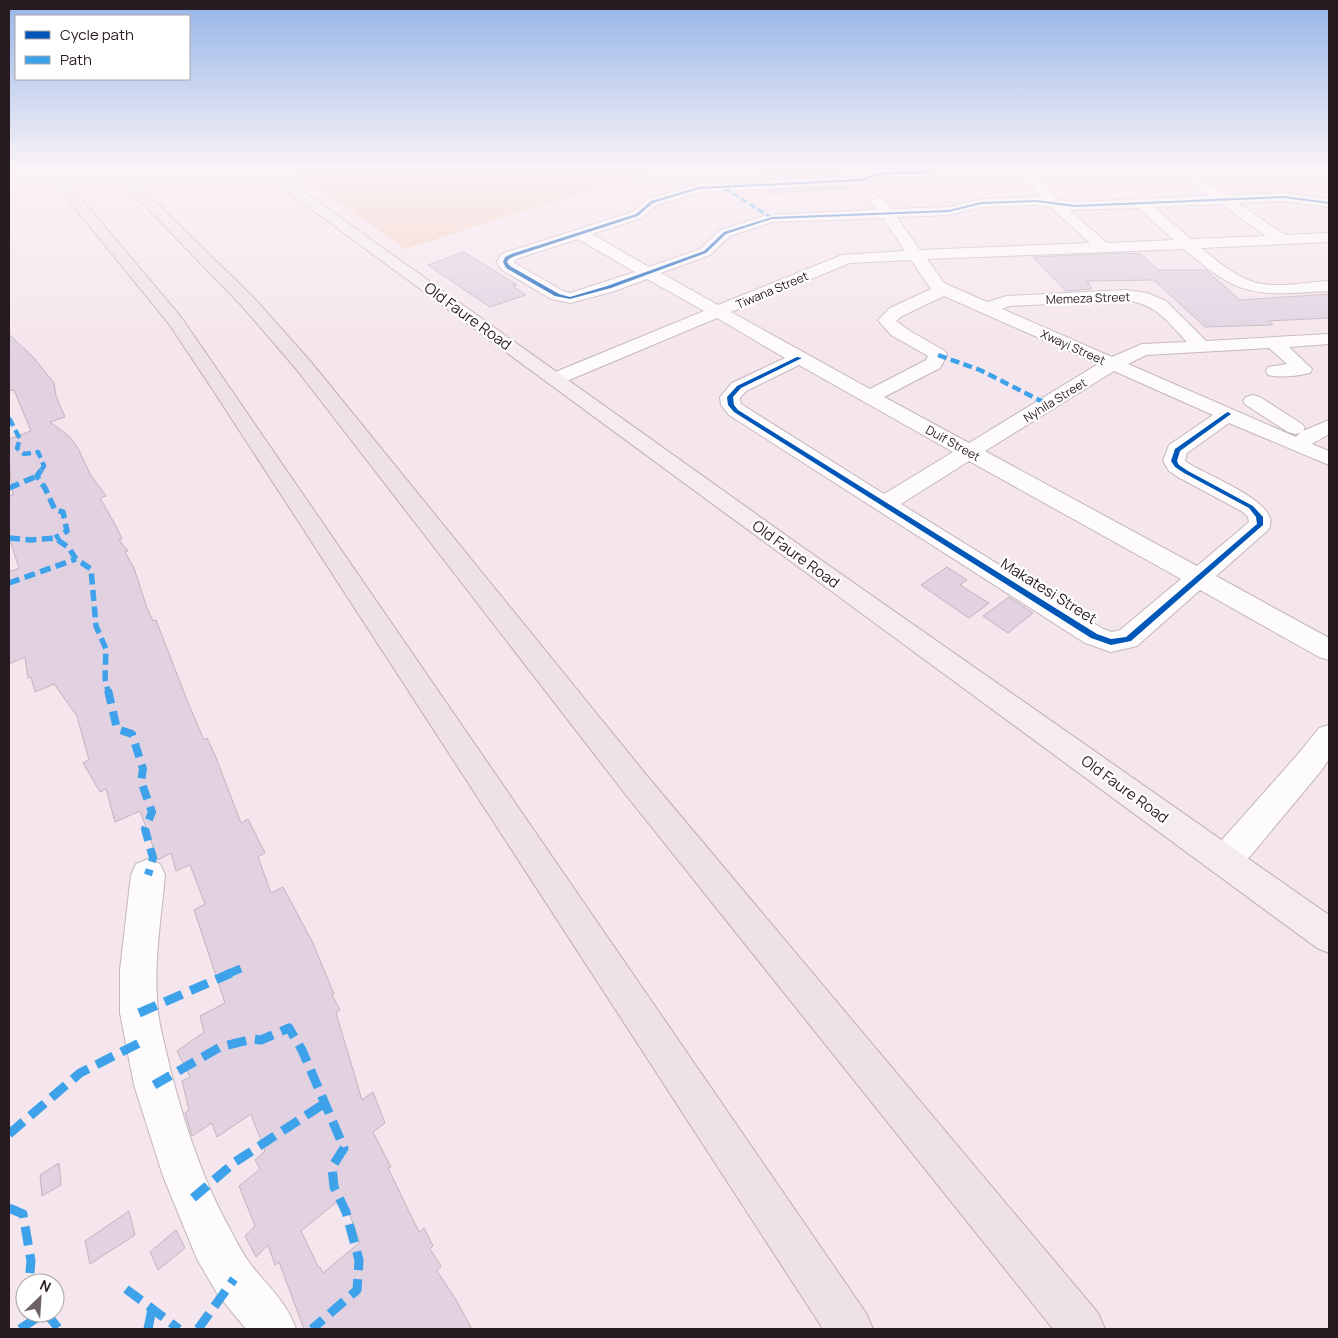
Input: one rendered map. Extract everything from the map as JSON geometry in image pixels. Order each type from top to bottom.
[{"type":"highway","points":[[101,231],[176,321],[218,382],[850,1329]]},
{"type":"highway","points":[[177,231],[240,295],[304,366],[637,786],[1082,1329]]},
{"type":"main road","name":"Old Faure Road","points":[[351,231],[792,552],[1329,936]]},
{"type":"street","points":[[583,231],[513,255],[505,260],[508,266],[541,286],[557,295],[570,298],[582,296],[705,252],[725,233],[730,231]]},
{"type":"street","name":"Xwayi Street","points":[[899,231],[932,282],[943,290],[1228,414],[1304,441],[1329,459]]},
{"type":"street","points":[[1086,231],[1103,247]]},
{"type":"street","points":[[1175,231],[1241,284],[1268,289],[1329,286]]},
{"type":"street","points":[[1270,231],[1280,239]]},
{"type":"street","name":"Duif Street","points":[[578,233],[800,358],[1329,650]]},
{"type":"street","name":"Tiwana Street","points":[[555,379],[848,258],[1329,238]]},
{"type":"street","points":[[871,396],[933,364],[938,355],[928,346],[893,330],[887,320],[896,312],[943,290]]},
{"type":"street","name":"Memeza Street","points":[[988,308],[1007,301],[1139,296],[1160,305],[1200,345]]},
{"type":"street","name":"Nyhila Street","points":[[886,504],[1112,364],[1139,350],[1329,339]]},
{"type":"street","points":[[1273,342],[1303,370],[1275,371]]},
{"type":"street","name":"Makatesi Street","points":[[800,358],[739,387],[730,397],[730,405],[1103,640],[1116,642],[1128,639],[1260,525],[1260,515],[1251,507],[1186,472],[1177,466],[1174,461],[1177,450],[1228,414]]},
{"type":"street","points":[[1253,401],[1304,441],[1329,426]]},
{"type":"street","points":[[1225,861],[1320,768],[1329,737]]},
{"type":"street","points":[[148,875],[138,970],[138,990],[139,1013],[154,1085],[184,1176],[213,1243],[234,1279],[259,1308],[273,1329]]},
{"type":"shaded area","points":[[380,231],[460,231],[405,249]]},
{"type":"building","points":[[464,252],[517,285],[513,286],[526,295],[490,307],[428,265]]},
{"type":"building","points":[[1141,254],[1158,270],[1206,270],[1240,300],[1329,294],[1329,318],[1268,321],[1273,325],[1205,327],[1154,280],[1087,281],[1092,289],[1066,291],[1033,257]]},
{"type":"building","points":[[9,334],[33,357],[54,383],[56,396],[65,417],[50,422],[69,436],[78,448],[90,474],[106,496],[100,498],[122,539],[119,540],[128,551],[125,552],[134,568],[147,608],[153,621],[156,620],[204,740],[207,738],[215,755],[241,823],[248,819],[265,853],[258,857],[271,893],[283,887],[312,941],[334,994],[332,995],[340,1010],[336,1013],[362,1100],[373,1092],[385,1123],[373,1132],[391,1167],[388,1168],[419,1232],[424,1228],[433,1246],[430,1249],[441,1266],[437,1271],[472,1329],[304,1329],[279,1262],[275,1265],[268,1245],[256,1257],[245,1236],[255,1226],[239,1186],[260,1169],[255,1160],[265,1151],[251,1114],[217,1137],[212,1123],[192,1136],[185,1113],[189,1110],[182,1081],[190,1077],[177,1051],[204,1032],[200,1016],[225,1003],[194,910],[205,904],[190,865],[176,871],[171,853],[158,860],[140,811],[115,822],[106,789],[100,792],[83,763],[89,760],[77,716],[54,684],[35,692],[31,677],[28,678],[25,657],[9,664],[9,572],[19,568],[9,537],[9,496],[13,495],[9,464],[9,439],[31,431],[14,390],[9,391]],"holes":[[[343,1197],[360,1242],[323,1273],[301,1231]]]},
{"type":"building","points":[[947,567],[967,580],[960,585],[989,603],[969,618],[921,585]]},
{"type":"building","points":[[1009,597],[1033,613],[1008,633],[983,616]]},
{"type":"building","points":[[59,1163],[61,1185],[42,1196],[40,1175]]},
{"type":"building","points":[[129,1211],[135,1235],[90,1264],[85,1241]]},
{"type":"building","points":[[176,1230],[185,1248],[158,1270],[150,1252]]},
{"type":"marked path","points":[[938,355],[1007,382],[1047,404]]},
{"type":"marked path","points":[[9,418],[20,439],[17,448],[24,454],[38,452],[44,466],[37,476],[55,510],[63,512],[67,531],[55,538]]},
{"type":"marked path","points":[[9,488],[37,476]]},
{"type":"marked path","points":[[9,538],[31,540],[55,538],[68,547],[76,559],[91,569],[96,626],[106,649],[105,678],[117,729],[132,734],[143,769],[141,781],[152,812],[145,829],[153,858],[148,875]]},
{"type":"marked path","points":[[9,583],[76,559]]},
{"type":"marked path","points":[[139,1013],[244,967]]},
{"type":"marked path","points":[[154,1085],[220,1047],[253,1039],[261,1040],[289,1028],[302,1050],[344,1148],[332,1167],[334,1187],[346,1212],[359,1260],[357,1290],[312,1329]]},
{"type":"marked path","points":[[9,1134],[80,1073],[145,1040]]},
{"type":"marked path","points":[[193,1198],[235,1162],[325,1103]]},
{"type":"marked path","points":[[9,1208],[23,1214],[31,1261],[30,1273]]},
{"type":"marked path","points":[[198,1329],[234,1279]]},
{"type":"marked path","points":[[126,1289],[179,1329]]},
{"type":"marked path","points":[[148,1329],[152,1309]]},
{"type":"marked path","points":[[20,1329],[29,1323]]},
{"type":"marked path","points":[[54,1323],[59,1329]]},
{"type":"cycle path","points":[[586,231],[513,255],[507,258],[505,262],[508,267],[557,295],[570,298],[609,287],[705,252],[725,233],[730,231]]},
{"type":"cycle path","points":[[799,358],[739,387],[730,397],[731,405],[736,411],[1094,636],[1111,642],[1128,639],[1260,525],[1260,517],[1251,507],[1186,472],[1177,466],[1174,461],[1177,450],[1228,414]]}]
